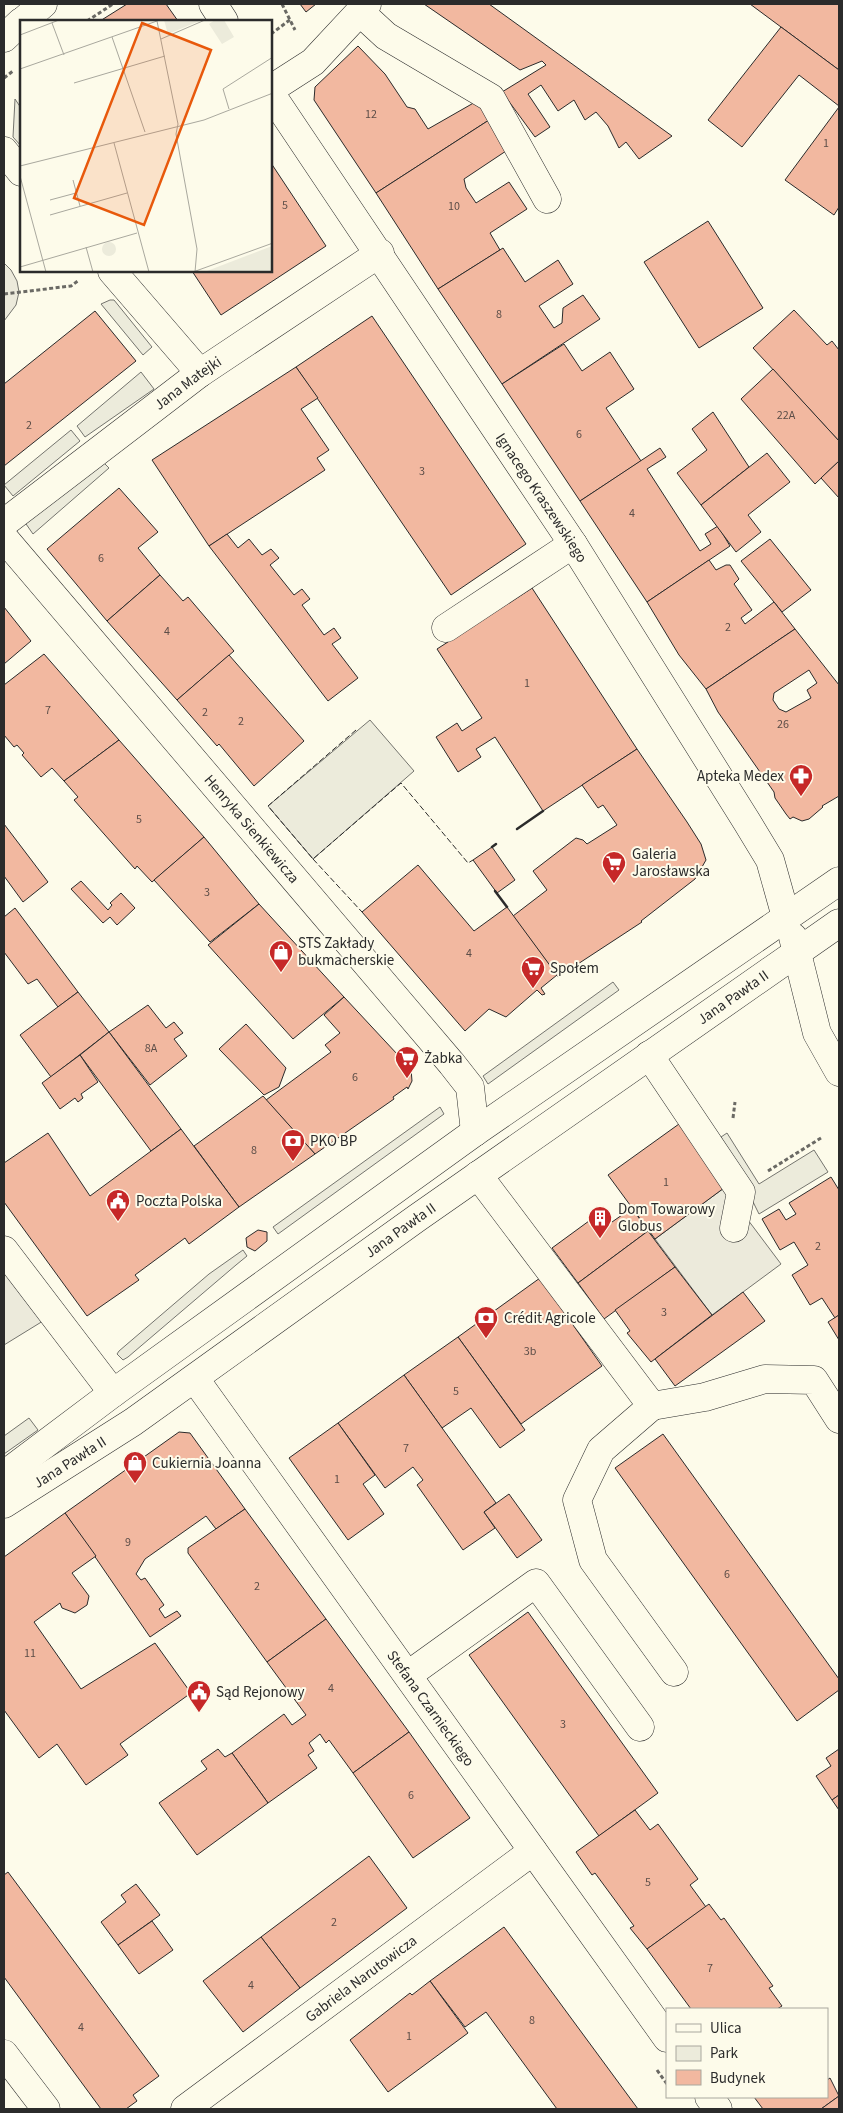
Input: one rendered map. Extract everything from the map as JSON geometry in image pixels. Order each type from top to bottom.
[{"type":"street","points":[[24,20],[43,4]]},
{"type":"street","points":[[213,4],[223,20]]},
{"type":"street","points":[[272,88],[313,62],[363,8],[386,36],[491,98],[547,199]]},
{"type":"street","points":[[4,38],[20,24]]},
{"type":"street","name":"Ignacego Kraszewskiego","points":[[272,95],[380,253],[572,544],[770,860],[798,953],[817,1033],[839,1072]]},
{"type":"street","points":[[4,151],[20,171]]},
{"type":"street","name":"Jana Matejki","points":[[4,524],[200,373],[380,253]]},
{"type":"street","points":[[113,272],[200,373]]},
{"type":"street","name":"Henryka Sienkiewicza","points":[[4,538],[452,1064],[470,1088],[475,1132]]},
{"type":"street","points":[[446,628],[572,544]]},
{"type":"street","name":"Jana Pawła II","points":[[4,1475],[113,1393],[475,1132],[659,1008],[786,916],[839,881]]},
{"type":"street","name":"Jana Pawła II","points":[[4,1504],[133,1422],[478,1175],[839,923]]},
{"type":"street","points":[[649,1055],[741,1192],[734,1228]]},
{"type":"street","points":[[478,1175],[652,1406]]},
{"type":"street","points":[[4,1250],[113,1393]]},
{"type":"street","name":"Stefana Czarnieckiego","points":[[195,1378],[666,2037]]},
{"type":"street","points":[[674,1672],[593,1560],[577,1500],[600,1450],[652,1406],[705,1397],[765,1379],[814,1380],[839,1419]]},
{"type":"street","points":[[408,1675],[536,1583],[640,1727]]},
{"type":"street","name":"Gabriela Narutowicza","points":[[187,2108],[533,1851]]},
{"type":"street","points":[[4,2054],[46,2109]]},
{"type":"street","points":[[710,2098],[718,2109]]},
{"type":"path","points":[[89,20],[113,4]]},
{"type":"path","points":[[282,4],[297,34]]},
{"type":"path","points":[[272,33],[291,19]]},
{"type":"path","points":[[4,294],[71,286],[85,276]]},
{"type":"path","points":[[733,1120],[735,1102]]},
{"type":"path","points":[[761,1175],[821,1138]]},
{"type":"green space","points":[[15,99],[20,106],[20,145],[13,137]]},
{"type":"green space","points":[[114,300],[152,347],[143,355],[101,304]]},
{"type":"green space","points":[[141,372],[154,389],[85,437],[77,426]]},
{"type":"green space","points":[[71,430],[80,441],[13,496],[4,485]]},
{"type":"green space","points":[[104,463],[109,468],[33,534],[24,521]]},
{"type":"green space","points":[[370,720],[414,771],[313,859],[268,806]]},
{"type":"green space","points":[[613,982],[619,990],[488,1084],[483,1076]]},
{"type":"green space","points":[[440,1107],[444,1114],[278,1234],[273,1227]]},
{"type":"green space","points":[[727,1133],[759,1184],[814,1150],[828,1172],[759,1214],[721,1137]]},
{"type":"green space","points":[[243,1250],[247,1256],[128,1357],[123,1360],[117,1354],[209,1274]]},
{"type":"green space","points":[[29,1418],[38,1430],[4,1454],[4,1436]]},
{"type":"shaded area","points":[[4,263],[11,270],[17,281],[19,292],[16,305],[4,321]]},
{"type":"shaded area","points":[[724,1188],[781,1264],[712,1315],[655,1239]]},
{"type":"shaded area","points":[[4,1268],[43,1321],[4,1345]]},
{"type":"building","points":[[127,4],[166,4],[177,20],[102,20]]},
{"type":"building","points":[[300,4],[316,4],[306,12]]},
{"type":"building","points":[[424,4],[489,4],[672,136],[639,159],[626,142],[619,148],[608,126],[596,112],[585,120],[574,100],[558,111],[541,85],[528,94],[550,127],[535,137],[502,92],[546,65],[542,61],[520,70]]},
{"type":"building","points":[[750,4],[839,4],[839,70],[781,27]]},
{"type":"building","points":[[781,27],[839,70],[839,106],[799,75],[742,147],[708,120]]},
{"type":"building","points":[[358,46],[385,74],[407,107],[415,109],[428,129],[477,101],[489,120],[376,193],[314,100],[315,87]]},
{"type":"building","points":[[839,107],[839,207],[834,215],[785,180]]},
{"type":"building","points":[[489,120],[509,149],[464,179],[466,188],[476,203],[509,182],[527,209],[490,233],[500,250],[438,289],[376,193]]},
{"type":"building","points":[[272,165],[326,246],[221,315],[193,272],[272,272]]},
{"type":"building","points":[[708,221],[763,308],[699,348],[644,262]]},
{"type":"building","points":[[503,248],[525,282],[558,260],[573,284],[539,306],[554,328],[562,323],[563,308],[583,295],[600,319],[502,384],[438,289]]},
{"type":"building","points":[[794,310],[827,345],[832,341],[839,350],[839,441],[753,348]]},
{"type":"building","points":[[95,311],[136,361],[4,466],[4,384]]},
{"type":"building","points":[[372,316],[526,544],[451,595],[296,367]]},
{"type":"building","points":[[564,344],[582,371],[610,352],[634,389],[606,408],[641,461],[580,501],[502,384]]},
{"type":"building","points":[[296,367],[318,398],[301,409],[329,450],[317,458],[325,470],[209,546],[152,460]]},
{"type":"building","points":[[773,369],[839,441],[839,461],[815,484],[741,399]]},
{"type":"building","points":[[713,412],[749,467],[701,505],[677,473],[707,450],[692,429]]},
{"type":"building","points":[[660,448],[666,457],[647,469],[700,551],[711,544],[705,534],[718,526],[730,546],[647,602],[580,501]]},
{"type":"building","points":[[767,453],[790,482],[748,515],[761,532],[736,552],[701,505]]},
{"type":"building","points":[[839,461],[839,498],[821,478]]},
{"type":"building","points":[[119,488],[158,532],[138,548],[160,575],[107,621],[47,549]]},
{"type":"building","points":[[227,534],[238,548],[249,539],[262,555],[271,549],[279,558],[270,565],[294,595],[302,589],[310,599],[302,605],[324,635],[334,628],[341,638],[332,644],[358,678],[328,701],[209,546]]},
{"type":"building","points":[[770,539],[811,590],[782,612],[741,561]]},
{"type":"building","points":[[709,560],[716,570],[730,565],[739,579],[734,584],[752,610],[741,618],[745,624],[774,602],[795,629],[706,689],[679,655],[647,602]]},
{"type":"building","points":[[160,575],[183,601],[188,597],[234,651],[177,700],[107,621]]},
{"type":"building","points":[[532,588],[637,749],[543,811],[495,737],[476,749],[481,757],[458,772],[436,737],[457,723],[462,731],[482,718],[437,649]]},
{"type":"building","points":[[4,607],[31,641],[4,664]]},
{"type":"building","points":[[795,629],[839,685],[839,796],[822,806],[809,819],[802,821],[793,817],[790,819],[775,798],[774,792],[718,712],[706,689]],"holes":[[[809,670],[817,683],[807,690],[811,698],[786,712],[779,709],[773,700],[774,693]]]},
{"type":"building","points":[[44,654],[119,740],[64,781],[52,768],[41,777],[22,755],[24,753],[17,745],[14,747],[4,735],[4,685]]},
{"type":"building","points":[[229,655],[304,741],[254,786],[219,744],[217,746],[177,700]]},
{"type":"building","points":[[119,740],[204,837],[152,882],[137,866],[135,869],[74,800],[78,797],[64,781]]},
{"type":"building","points":[[637,749],[701,844],[706,860],[695,879],[642,922],[558,977],[513,916],[547,890],[533,871],[576,838],[583,840],[587,844],[617,825],[603,805],[598,808],[582,785]]},
{"type":"building","points":[[4,824],[48,882],[23,902],[4,876]]},
{"type":"building","points":[[204,837],[259,904],[210,942],[154,880]]},
{"type":"building","points":[[492,847],[515,880],[497,893],[473,860]]},
{"type":"building","points":[[418,865],[474,931],[507,907],[557,975],[541,988],[545,994],[542,995],[537,990],[506,1017],[489,1009],[465,1031],[362,912]]},
{"type":"building","points":[[81,881],[108,910],[112,905],[110,903],[121,893],[135,908],[117,925],[110,917],[103,923],[71,889]]},
{"type":"building","points":[[259,904],[344,997],[293,1039],[208,945]]},
{"type":"building","points":[[15,908],[78,992],[58,1007],[37,979],[28,984],[4,952],[4,917]]},
{"type":"building","points":[[78,992],[109,1032],[51,1077],[20,1035]]},
{"type":"building","points":[[344,997],[411,1069],[412,1081],[408,1089],[407,1087],[393,1097],[394,1099],[315,1154],[266,1100],[331,1052],[325,1045],[340,1033],[324,1015]]},
{"type":"building","points":[[148,1005],[166,1028],[174,1022],[183,1033],[174,1039],[187,1056],[150,1085],[109,1032]]},
{"type":"building","points":[[246,1024],[286,1068],[279,1087],[264,1095],[219,1049]]},
{"type":"building","points":[[109,1032],[181,1129],[151,1151],[80,1055]]},
{"type":"building","points":[[80,1055],[98,1082],[81,1094],[83,1098],[78,1102],[75,1098],[60,1109],[42,1083]]},
{"type":"building","points":[[263,1096],[315,1154],[239,1207],[194,1146]]},
{"type":"building","points":[[679,1124],[724,1188],[655,1239],[608,1175]]},
{"type":"building","name":"Poczta Polska","points":[[181,1129],[239,1207],[189,1244],[185,1238],[135,1275],[139,1280],[87,1316],[4,1202],[4,1163],[48,1133],[90,1196]]},
{"type":"building","points":[[831,1177],[839,1190],[839,1315],[835,1318],[822,1298],[810,1305],[792,1275],[808,1265],[794,1242],[780,1250],[762,1219],[779,1209],[786,1220],[796,1214],[789,1203]]},
{"type":"building","name":"Dom Towarowy Globus","points":[[632,1208],[648,1231],[578,1283],[552,1248],[604,1210],[612,1222]]},
{"type":"building","points":[[258,1230],[267,1232],[267,1241],[255,1251],[247,1247],[246,1238]]},
{"type":"building","points":[[648,1231],[675,1267],[604,1319],[578,1283]]},
{"type":"building","points":[[675,1267],[712,1315],[651,1362],[627,1333],[630,1331],[615,1310]]},
{"type":"building","points":[[540,1278],[602,1366],[521,1424],[458,1337]]},
{"type":"building","points":[[743,1292],[765,1321],[675,1386],[655,1359]]},
{"type":"building","points":[[839,1315],[839,1340],[828,1322]]},
{"type":"building","points":[[458,1337],[525,1430],[500,1448],[471,1408],[442,1428],[404,1375]]},
{"type":"building","points":[[404,1375],[496,1503],[484,1512],[495,1528],[463,1550],[417,1485],[423,1480],[413,1467],[385,1488],[338,1423]]},
{"type":"building","points":[[338,1423],[375,1475],[363,1484],[384,1514],[348,1540],[289,1458]]},
{"type":"building","points":[[179,1432],[190,1433],[245,1509],[216,1529],[206,1516],[145,1559],[136,1574],[141,1580],[145,1578],[164,1605],[159,1609],[165,1618],[177,1611],[181,1616],[150,1637],[65,1513]]},
{"type":"building","points":[[663,1434],[839,1679],[839,1690],[797,1721],[615,1468]]},
{"type":"building","points":[[509,1494],[542,1540],[517,1558],[484,1512]]},
{"type":"building","points":[[245,1509],[326,1619],[267,1662],[188,1553],[188,1548]]},
{"type":"building","points":[[65,1513],[96,1556],[72,1573],[89,1596],[87,1605],[75,1613],[62,1608],[60,1603],[34,1622],[81,1689],[155,1643],[191,1693],[120,1744],[128,1755],[86,1785],[57,1744],[39,1758],[4,1710],[4,1557]]},
{"type":"building","points":[[528,1612],[658,1793],[599,1836],[469,1655]]},
{"type":"building","points":[[326,1619],[409,1732],[353,1773],[329,1740],[326,1743],[320,1734],[309,1743],[314,1751],[308,1755],[317,1768],[268,1803],[232,1753],[284,1714],[292,1725],[306,1715],[267,1662]]},
{"type":"building","points":[[409,1732],[470,1818],[413,1858],[353,1773]]},
{"type":"building","points":[[218,1749],[225,1757],[232,1753],[268,1803],[197,1855],[159,1803],[207,1769],[201,1761]]},
{"type":"building","points":[[839,1749],[839,1795],[832,1800],[816,1776],[831,1766],[826,1758]]},
{"type":"building","points":[[839,1795],[839,1810],[832,1800]]},
{"type":"building","points":[[635,1810],[650,1830],[658,1824],[698,1879],[690,1885],[706,1907],[647,1949],[630,1928],[634,1926],[595,1873],[592,1875],[576,1852]]},
{"type":"building","points":[[369,1856],[407,1908],[300,1988],[261,1937]]},
{"type":"building","points":[[8,1872],[159,2076],[133,2095],[137,2101],[126,2109],[101,2109],[4,1977],[4,1875]]},
{"type":"building","points":[[136,1884],[160,1915],[118,1945],[101,1922],[126,1902],[121,1895]]},
{"type":"building","points":[[709,1904],[721,1920],[724,1918],[773,1986],[769,1988],[782,2006],[779,2008],[690,2008],[647,1949]]},
{"type":"building","points":[[152,1921],[173,1950],[139,1974],[118,1945]]},
{"type":"building","points":[[504,1927],[638,2109],[557,2109],[486,2012],[465,2027],[430,1981]]},
{"type":"building","points":[[261,1937],[300,1988],[243,2032],[203,1981]]},
{"type":"building","points":[[430,1981],[468,2033],[388,2092],[350,2040],[410,1993],[412,1995]]},
{"type":"building","points":[[830,2078],[839,2096],[821,2109],[763,2109],[755,2098],[828,2098],[828,2079]]},
{"type":"building","points":[[839,2096],[839,2109],[821,2109]]},
{"type":"fence","points":[[356,730],[268,806],[313,859],[401,783],[468,863],[473,860]]},
{"type":"fence","points":[[313,859],[362,912]]},
{"type":"wall","points":[[517,829],[543,811]]},
{"type":"wall","points":[[492,847],[496,844]]},
{"type":"wall","points":[[495,891],[507,907]]},
{"type":"place","name":"Apteka Medex","points":[[801,797]]},
{"type":"place","name":"Galeria Jarosławska","points":[[614,884]]},
{"type":"place","name":"STS Zakłady bukmacherskie","points":[[281,973]]},
{"type":"place","name":"Społem","points":[[533,989]]},
{"type":"place","name":"Żabka","points":[[407,1079]]},
{"type":"place","name":"PKO BP","points":[[293,1162]]},
{"type":"place","name":"Poczta Polska","points":[[118,1222]]},
{"type":"place","name":"Dom Towarowy Globus","points":[[600,1239]]},
{"type":"place","name":"Crédit Agricole","points":[[486,1339]]},
{"type":"place","name":"Cukiernia Joanna","points":[[135,1484]]},
{"type":"place","name":"Sąd Rejonowy","points":[[199,1713]]}]
